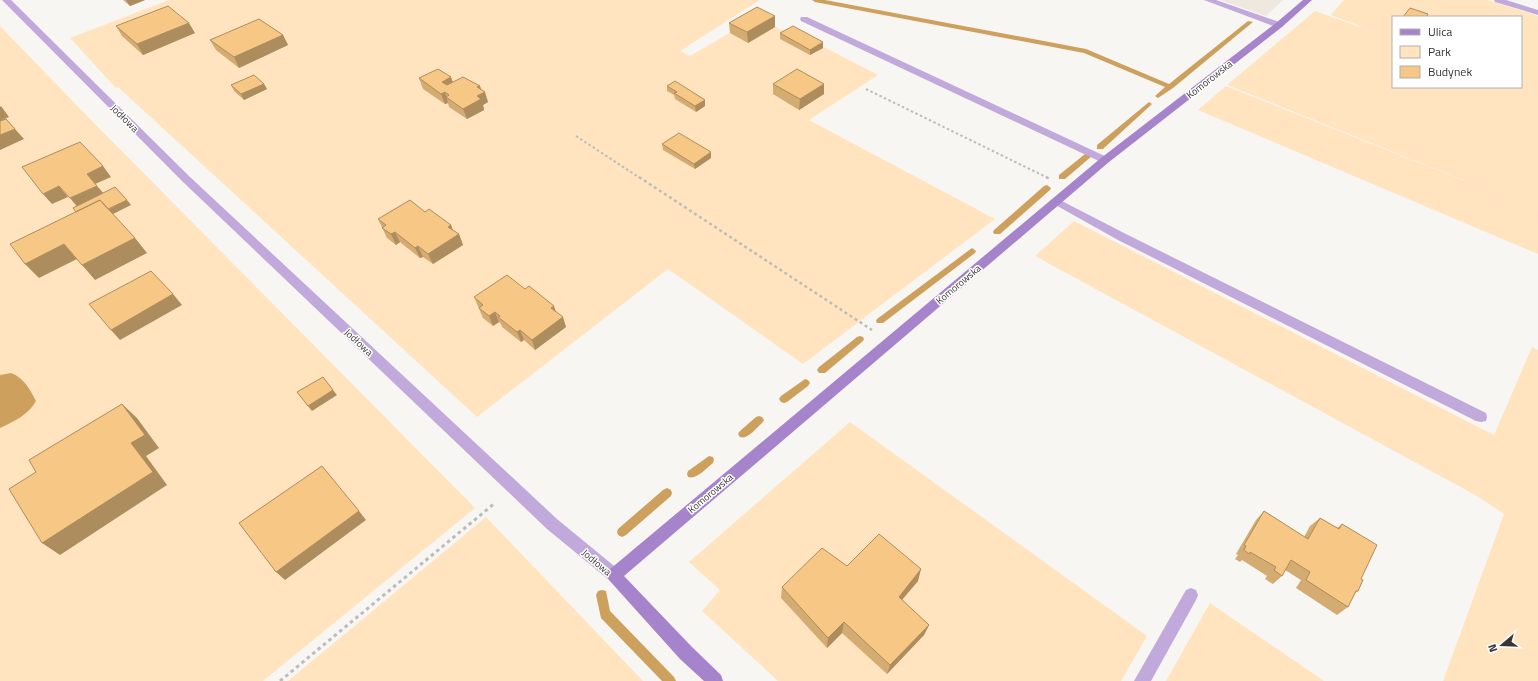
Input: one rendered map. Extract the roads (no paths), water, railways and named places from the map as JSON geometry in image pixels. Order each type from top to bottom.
[{"type":"street","name":"Jodłowa","points":[[6,0],[186,179],[552,524],[614,576],[686,653],[715,681]]},
{"type":"street","points":[[1208,0],[1279,25]]},
{"type":"street","name":"Komorowska","points":[[614,576],[1070,189],[1105,160],[1279,25],[1308,0]]},
{"type":"street","points":[[1498,0],[1538,13]]},
{"type":"street","points":[[804,19],[1105,160]]},
{"type":"street","points":[[1056,201],[1122,237],[1481,417]]},
{"type":"street","points":[[1142,681],[1191,595]]},
{"type":"waterway","points":[[815,0],[1086,51],[1170,86]]},
{"type":"waterway","points":[[1170,86],[1250,22]]},
{"type":"waterway","points":[[1158,96],[1170,86]]},
{"type":"waterway","points":[[1100,147],[1149,104]]},
{"type":"waterway","points":[[1062,177],[1088,156]]},
{"type":"waterway","points":[[997,232],[1047,188]]},
{"type":"waterway","points":[[880,321],[972,251]]},
{"type":"waterway","points":[[822,370],[860,339]]},
{"type":"waterway","points":[[784,399],[805,383]]},
{"type":"waterway","points":[[743,434],[759,420]]},
{"type":"waterway","points":[[692,474],[709,460]]},
{"type":"waterway","points":[[622,532],[667,493]]},
{"type":"waterway","points":[[602,595],[605,614],[670,681]]}]
